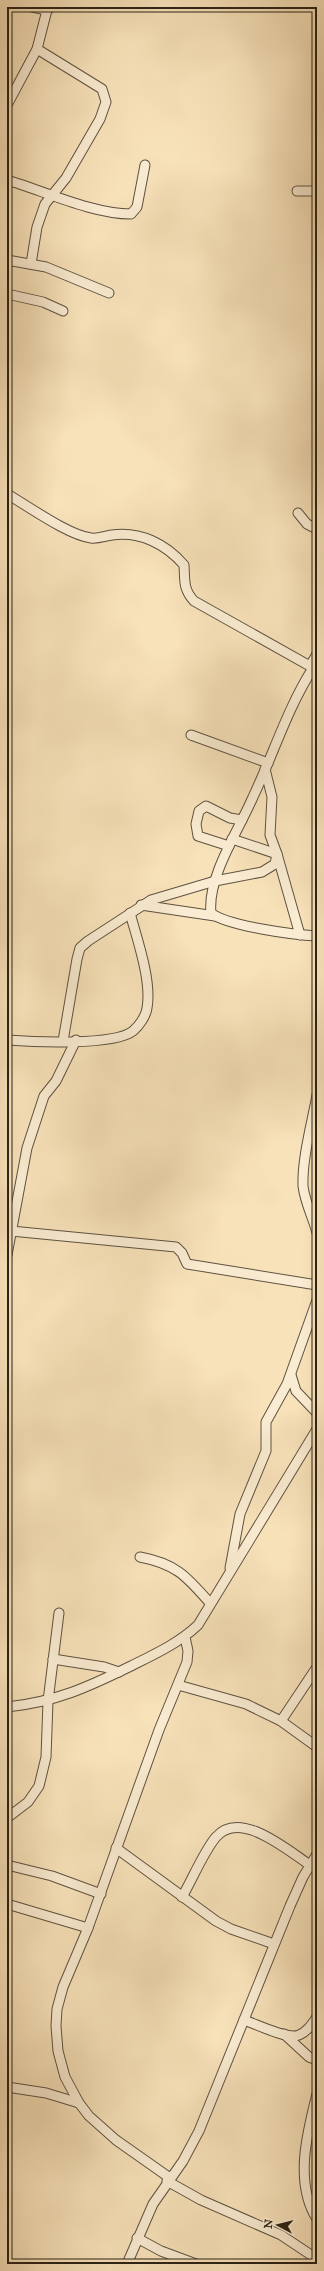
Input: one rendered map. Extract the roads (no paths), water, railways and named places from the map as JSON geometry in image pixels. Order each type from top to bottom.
[{"type":"street","points":[[7,105],[37,49],[49,8],[32,7]]},
{"type":"street","points":[[31,264],[41,212],[52,194],[66,178],[100,119],[106,102],[102,89],[37,49]]},
{"type":"street","points":[[7,180],[77,203],[131,214],[137,207],[145,165]]},
{"type":"street","points":[[298,191],[317,191]]},
{"type":"street","points":[[7,260],[46,267],[108,293]]},
{"type":"street","points":[[7,294],[43,302],[63,311]]},
{"type":"street","points":[[7,494],[72,532],[91,538],[131,534],[157,541],[176,555],[184,565],[184,586],[186,593],[194,600],[313,668]]},
{"type":"street","points":[[298,513],[307,524],[317,529]]},
{"type":"street","points":[[215,916],[211,913],[215,881],[267,766],[286,717],[313,668],[317,654]]},
{"type":"street","points":[[191,735],[267,766]]},
{"type":"street","points":[[267,766],[272,797],[270,835],[278,854],[300,935]]},
{"type":"street","points":[[242,820],[230,818],[206,806],[199,810],[196,824],[198,836],[278,854]]},
{"type":"street","points":[[63,1041],[80,948],[141,905],[166,895],[215,881],[268,870],[275,864],[278,854]]},
{"type":"street","points":[[191,912],[201,909],[212,898]]},
{"type":"street","points":[[141,905],[215,916],[224,920],[300,935],[317,936]]},
{"type":"street","points":[[7,1040],[96,1041],[117,1038],[132,1032],[141,1023],[147,1008],[146,983],[130,913]]},
{"type":"street","points":[[7,1255],[27,1148],[44,1096],[59,1076],[76,1040]]},
{"type":"street","points":[[317,1095],[304,1173],[304,1187],[307,1204],[317,1233]]},
{"type":"street","points":[[11,1231],[176,1248],[182,1253],[187,1264],[317,1284]]},
{"type":"street","points":[[230,1571],[240,1514],[266,1451],[266,1422],[279,1401],[291,1375],[317,1300]]},
{"type":"street","points":[[291,1375],[296,1390],[317,1413]]},
{"type":"street","points":[[7,1707],[48,1701],[72,1694],[160,1652],[185,1637],[198,1624],[317,1429]]},
{"type":"street","points":[[140,1557],[170,1565],[181,1573],[210,1603]]},
{"type":"street","points":[[7,1818],[28,1802],[39,1786],[46,1757],[48,1701],[59,1613]]},
{"type":"street","points":[[185,1637],[188,1651],[187,1662],[116,1848],[101,1894],[63,1987],[57,2009],[56,2026],[58,2051],[65,2077],[79,2103],[89,2116],[116,2140],[169,2179],[201,2200],[281,2235],[317,2259]]},
{"type":"street","points":[[53,1659],[104,1667],[119,1672]]},
{"type":"street","points":[[280,1721],[317,1667]]},
{"type":"street","points":[[178,1685],[246,1704],[280,1721],[317,1747]]},
{"type":"street","points":[[182,1897],[215,1838],[226,1829],[240,1826],[259,1833],[310,1865]]},
{"type":"street","points":[[116,1848],[182,1897],[231,1929],[274,1944]]},
{"type":"street","points":[[127,2264],[153,2204],[183,2161],[198,2131],[212,2094],[230,2058],[274,1944],[302,1877],[317,1854]]},
{"type":"street","points":[[7,1865],[52,1876],[101,1894]]},
{"type":"street","points":[[7,1904],[88,1928]]},
{"type":"street","points":[[244,2020],[284,2034],[298,2036],[309,2029],[317,2017]]},
{"type":"street","points":[[284,2034],[296,2047],[317,2062]]},
{"type":"street","points":[[7,2087],[46,2094],[79,2103]]},
{"type":"street","points":[[317,2094],[306,2147],[305,2171],[306,2192],[310,2208],[317,2219]]},
{"type":"street","points":[[137,2238],[161,2252],[196,2264]]}]
